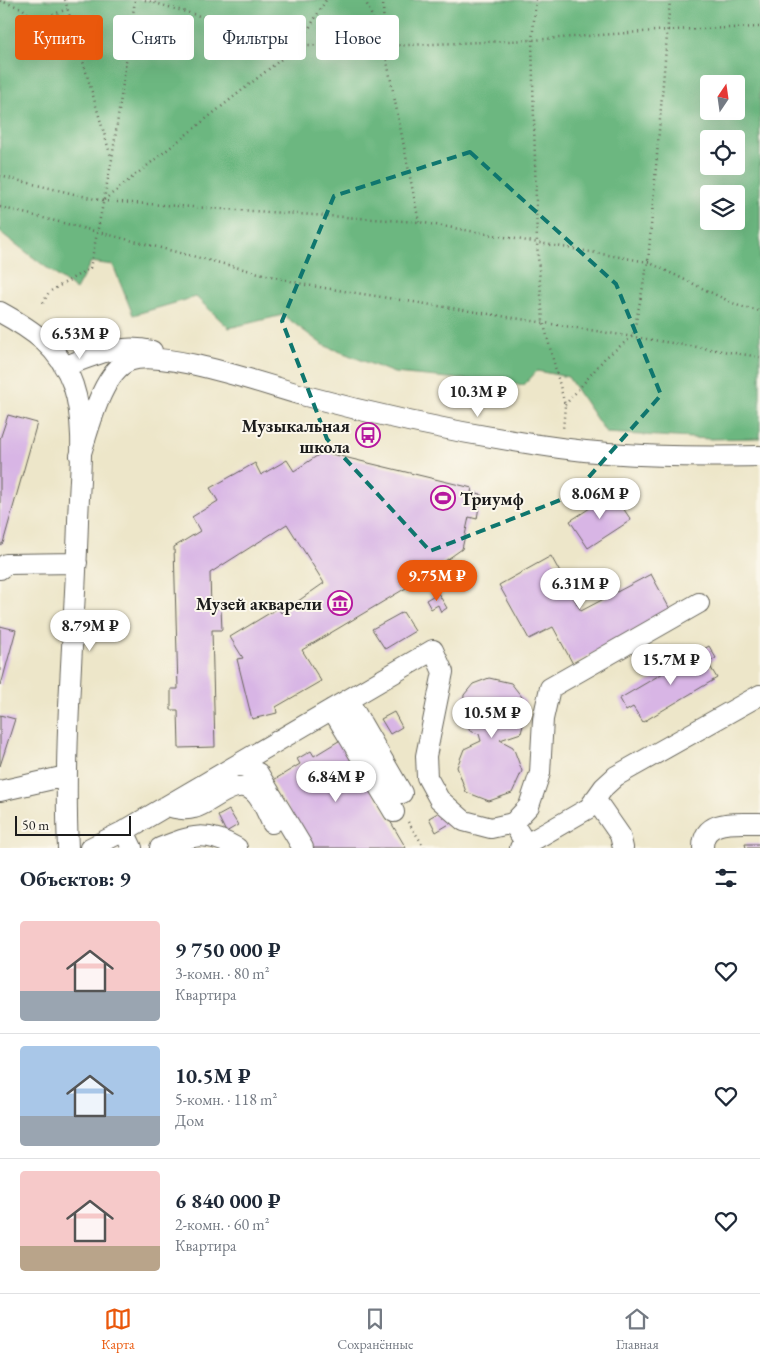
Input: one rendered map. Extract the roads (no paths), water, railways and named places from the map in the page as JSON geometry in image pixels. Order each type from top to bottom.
[{"type":"street","points":[[0,312],[30,328],[45,342],[64,367],[77,400],[80,456],[77,563],[66,776],[68,848]]},
{"type":"street","points":[[64,367],[99,353],[136,347],[160,352],[199,367],[373,414],[445,430],[562,448],[621,454],[760,456]]},
{"type":"street","points":[[80,456],[104,389],[118,368],[129,361],[143,358],[199,367]]},
{"type":"street","points":[[0,569],[6,564],[77,563]]},
{"type":"street","points":[[90,848],[128,839],[166,806],[433,650],[443,672],[426,756],[427,777],[439,799],[464,821],[491,828],[513,824],[529,806],[540,773],[543,719],[550,688],[699,603]]},
{"type":"street","points":[[513,824],[523,846],[589,808],[604,787],[616,776],[760,695]]},
{"type":"street","points":[[340,705],[402,793]]},
{"type":"street","points":[[340,705],[394,812]]},
{"type":"street","points":[[238,764],[258,773],[303,848]]},
{"type":"street","points":[[0,790],[66,776]]},
{"type":"street","points":[[166,806],[184,810],[195,808],[232,788],[247,788],[255,793],[272,822]]},
{"type":"street","points":[[595,799],[620,835],[623,848]]},
{"type":"street","points":[[703,848],[703,840],[708,830],[717,825],[760,823]]},
{"type":"street","points":[[160,848],[191,836],[220,838],[237,848]]},
{"type":"place","name":"Музыкальная школа","points":[[368,435]]},
{"type":"place","name":"Триумф","points":[[443,498]]},
{"type":"place","name":"Музей акварели","points":[[340,603]]}]
